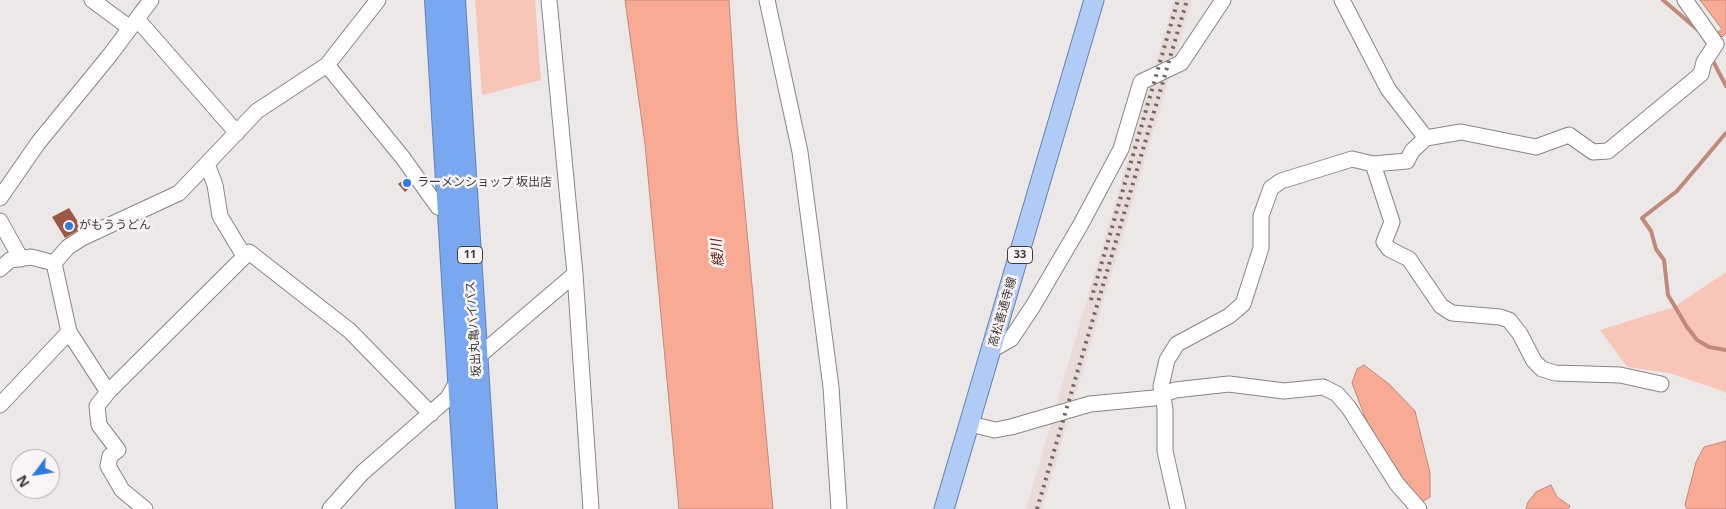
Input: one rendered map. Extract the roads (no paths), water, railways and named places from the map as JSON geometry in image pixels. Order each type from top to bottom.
[{"type":"highway","name":"坂出丸亀バイパス","points":[[436,0],[467,509]]},
{"type":"highway","name":"坂出丸亀バイパス","points":[[454,0],[486,509]]},
{"type":"main road","name":"高松善通寺線","points":[[944,509],[1094,0]]},
{"type":"street","points":[[92,0],[134,24],[237,133]]},
{"type":"street","points":[[0,198],[38,143],[134,24],[151,0]]},
{"type":"street","points":[[54,263],[68,247],[82,238],[179,193],[257,111],[327,65],[378,0]]},
{"type":"street","points":[[549,0],[575,274],[591,509]]},
{"type":"street","points":[[768,0],[800,152],[831,387],[839,509]]},
{"type":"street","points":[[992,349],[1011,339],[1033,306],[1080,224],[1121,149],[1141,82],[1181,63],[1223,0]]},
{"type":"street","points":[[1342,0],[1388,89],[1426,138]]},
{"type":"street","points":[[1178,509],[1165,451],[1165,409],[1162,386],[1167,360],[1177,344],[1229,316],[1243,304],[1261,248],[1261,216],[1271,188],[1281,181],[1352,159],[1373,164],[1407,161],[1412,151],[1426,138],[1461,132],[1536,147],[1569,135],[1593,152],[1608,151],[1701,74],[1704,62],[1716,44],[1685,0]]},
{"type":"street","points":[[327,65],[402,158],[438,207]]},
{"type":"street","points":[[207,164],[215,185],[220,216],[244,256]]},
{"type":"street","points":[[1373,164],[1392,222],[1384,242],[1389,249],[1409,259],[1442,306],[1452,313],[1500,317],[1509,320],[1520,334],[1534,361],[1542,369],[1555,373],[1620,375],[1661,384]]},
{"type":"street","points":[[0,221],[21,259]]},
{"type":"street","points":[[145,509],[122,490],[108,466],[110,456],[118,450],[99,425],[97,406],[108,392],[249,252],[350,332],[431,414]]},
{"type":"street","points":[[0,269],[10,260],[31,257],[54,263]]},
{"type":"street","points":[[54,263],[69,332],[108,392]]},
{"type":"street","points":[[330,509],[362,473],[448,398],[460,377],[476,358],[575,274]]},
{"type":"street","points":[[0,405],[69,332]]},
{"type":"street","points":[[970,424],[995,430],[1090,404],[1162,395],[1175,390],[1229,384],[1284,391],[1323,387],[1337,394],[1349,408],[1411,507]]},
{"type":"water","name":"綾川","points":[[625,0],[729,0],[737,125],[773,509],[679,509],[645,144]]},
{"type":"water","points":[[1700,0],[1726,0],[1726,33],[1722,37],[1718,32],[1722,29]]},
{"type":"water","points":[[1364,365],[1389,384],[1415,411],[1430,473],[1430,497],[1422,502],[1391,466],[1365,417],[1352,383],[1357,369]]},
{"type":"water","points":[[1726,441],[1726,509],[1687,509],[1685,505],[1696,462],[1704,447]]},
{"type":"water","points":[[1551,485],[1557,497],[1570,506],[1568,509],[1526,509],[1528,502],[1536,492]]},
{"type":"waterway","points":[[1663,0],[1698,30]]},
{"type":"waterway","points":[[1712,59],[1726,86]]},
{"type":"waterway","points":[[1726,133],[1677,191],[1642,218],[1651,231],[1656,249],[1664,260],[1668,295],[1687,327],[1697,340],[1709,347],[1726,350]]},
{"type":"railway","points":[[1091,300],[1178,0]]},
{"type":"railway","points":[[1037,509],[1187,0]]},
{"type":"place","name":"ラーメンショップ 坂出店","points":[[407,183]]},
{"type":"place","name":"がもううどん","points":[[69,226]]}]
